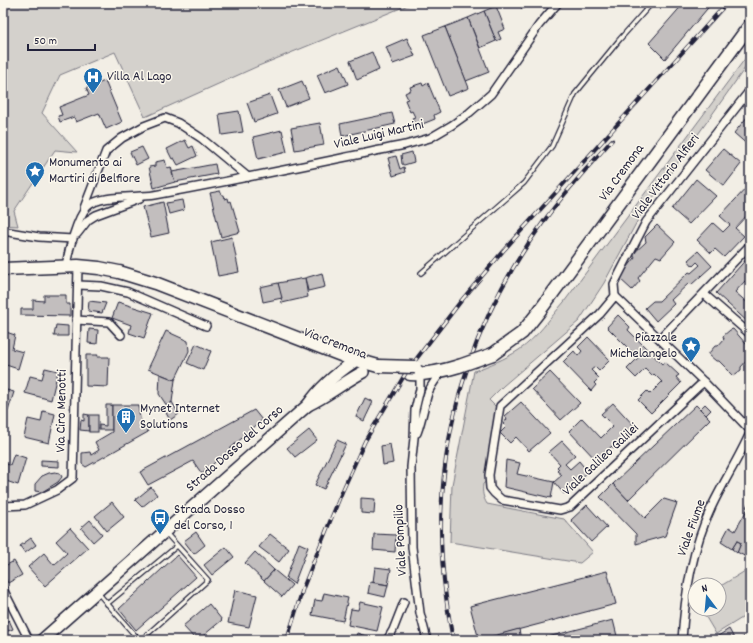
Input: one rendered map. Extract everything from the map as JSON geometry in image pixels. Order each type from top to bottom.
[{"type":"main road","name":"Via Cremona","points":[[320,351],[333,361],[349,361],[363,372],[377,370],[442,371],[460,362],[493,351],[517,338],[543,307],[750,25]]},
{"type":"main road","name":"Via Cremona","points":[[3,269],[72,267],[109,270],[138,277],[237,316],[262,330],[377,370]]},
{"type":"main road","name":"Strada Dosso del Corso","points":[[308,405],[316,393],[349,361]]},
{"type":"main road","name":"Via Cremona","points":[[416,371],[438,364],[460,362]]},
{"type":"main road","name":"Strada Dosso del Corso","points":[[42,640],[308,405],[322,398],[363,372]]},
{"type":"street","name":"Viale Luigi Martini","points":[[73,239],[88,220],[96,215],[120,205],[149,196],[405,145],[430,138],[458,121],[491,94],[539,25],[558,3]]},
{"type":"street","name":"Viale Vittorio Alfieri","points":[[615,296],[614,284],[646,222],[750,90]]},
{"type":"street","points":[[81,215],[106,150],[122,138],[144,126],[165,118],[178,122],[201,138],[248,177]]},
{"type":"street","name":"Viale Luigi Martini","points":[[72,267],[73,239],[81,215],[87,207],[105,199],[149,196]]},
{"type":"street","points":[[3,231],[39,237],[73,239]]},
{"type":"street","points":[[660,339],[750,245]]},
{"type":"street","name":"Via Ciro Menotti","points":[[3,506],[25,505],[56,490],[73,478],[78,285],[72,267]]},
{"type":"street","points":[[78,285],[101,286],[128,292],[206,326]]},
{"type":"street","points":[[704,294],[750,334]]},
{"type":"street","points":[[615,296],[704,382],[750,431]]},
{"type":"street","name":"Viale Galileo Galilei","points":[[615,296],[600,314],[500,406],[489,475],[490,488],[494,493],[502,500],[560,510],[570,507],[704,382]]},
{"type":"street","points":[[76,320],[109,322],[121,335]]},
{"type":"street","name":"Viale Pompilio","points":[[416,371],[420,389],[415,410],[411,467],[412,547],[420,613],[427,640]]},
{"type":"street","name":"Viale Pompilio","points":[[414,438],[421,421],[429,392],[442,371]]},
{"type":"street","name":"Viale Fiume","points":[[682,640],[689,575],[696,551],[712,507],[750,431]]},
{"type":"street","points":[[3,589],[29,640]]},
{"type":"street","points":[[387,640],[393,630],[404,602]]},
{"type":"street","points":[[393,630],[393,640]]},
{"type":"lane","points":[[421,274],[524,183],[552,146],[575,94],[652,3]]},
{"type":"lane","points":[[96,592],[140,640],[208,580],[164,531]]},
{"type":"lane","points":[[107,604],[177,546]]},
{"type":"shaded area","points":[[3,3],[413,3],[256,67],[145,117],[115,52],[60,75],[42,113],[77,152],[55,150],[14,211],[18,226],[3,225],[6,221],[3,218]]},
{"type":"shaded area","points":[[750,52],[750,61],[640,216],[604,283],[579,321],[503,386],[489,400],[496,407],[487,481],[483,484],[483,495],[487,504],[564,519],[593,552],[580,563],[450,542],[452,485],[474,371],[497,362],[519,350],[532,340],[543,328]]},
{"type":"shaded area","points":[[750,568],[750,613],[716,634],[706,617],[727,617],[727,582]]},
{"type":"building","points":[[519,3],[536,3],[522,9]]},
{"type":"building","points":[[684,3],[712,3],[665,59],[649,43]]},
{"type":"building","points":[[496,6],[505,29],[498,32],[501,39],[496,41],[484,11]]},
{"type":"building","points":[[484,11],[496,41],[480,48],[468,18]]},
{"type":"building","points":[[468,18],[489,72],[466,81],[445,27]]},
{"type":"building","points":[[445,27],[469,88],[448,96],[424,35]]},
{"type":"building","points":[[407,38],[415,56],[393,64],[386,47]]},
{"type":"building","points":[[372,52],[379,70],[357,80],[350,61]]},
{"type":"building","points":[[340,65],[348,84],[325,93],[317,75]]},
{"type":"building","points":[[105,81],[122,122],[106,129],[99,113],[76,122],[74,117],[60,122],[58,116],[62,115],[59,107],[89,95],[86,88]]},
{"type":"building","points":[[302,81],[309,98],[286,107],[279,90]]},
{"type":"building","points":[[422,83],[423,86],[428,83],[440,112],[434,115],[435,119],[415,127],[412,118],[415,117],[412,111],[410,112],[405,100],[408,99],[405,93],[411,90],[410,87]]},
{"type":"building","points":[[270,95],[277,114],[254,122],[247,103]]},
{"type":"building","points":[[239,111],[243,132],[222,135],[219,114]]},
{"type":"building","points":[[392,113],[395,124],[342,136],[340,124]]},
{"type":"building","points":[[748,116],[750,118],[750,147],[734,133]]},
{"type":"building","points":[[320,123],[324,145],[295,150],[291,128]]},
{"type":"building","points":[[282,130],[287,152],[258,159],[253,137]]},
{"type":"building","points":[[185,140],[189,148],[193,146],[197,156],[178,165],[174,158],[172,159],[167,149]]},
{"type":"building","points":[[142,147],[148,159],[136,165],[130,152]]},
{"type":"building","points":[[723,149],[741,164],[724,186],[705,170]]},
{"type":"building","points":[[412,152],[414,162],[404,165],[402,164],[401,155]]},
{"type":"building","points":[[396,156],[400,169],[404,167],[405,172],[393,176],[388,158]]},
{"type":"building","points":[[165,160],[167,168],[171,167],[175,182],[154,188],[149,167],[155,166],[155,162]]},
{"type":"building","points":[[215,164],[217,174],[175,182],[172,172]]},
{"type":"building","points":[[696,179],[716,196],[689,224],[672,209]]},
{"type":"building","points":[[750,184],[750,212],[735,228],[744,236],[724,257],[715,249],[711,253],[697,240],[713,223],[723,232],[730,225],[720,216]]},
{"type":"building","points":[[220,191],[222,195],[224,195],[225,199],[228,198],[229,202],[231,201],[240,232],[221,237],[210,193]]},
{"type":"building","points":[[182,200],[184,210],[169,214],[166,203]]},
{"type":"building","points":[[163,202],[169,233],[151,237],[143,207]]},
{"type":"building","points":[[657,225],[675,242],[661,258],[656,256],[638,278],[640,281],[632,290],[619,278],[635,258],[633,254],[646,242],[645,237]]},
{"type":"building","points":[[232,237],[239,272],[218,276],[211,242]]},
{"type":"building","points":[[698,251],[712,266],[691,285],[689,283],[671,300],[674,304],[656,321],[645,308],[653,301],[659,301],[689,272],[691,273],[700,265],[697,262],[693,266],[688,260]]},
{"type":"building","points":[[750,255],[750,281],[748,283],[745,281],[735,292],[750,305],[750,324],[716,293]]},
{"type":"building","points":[[322,273],[325,287],[308,291],[305,278]]},
{"type":"building","points":[[305,278],[308,297],[282,303],[278,283]]},
{"type":"building","points":[[278,283],[282,298],[263,302],[260,287]]},
{"type":"building","points":[[44,295],[66,295],[66,304],[70,304],[70,316],[21,315],[21,309],[33,309],[33,300],[44,301]]},
{"type":"building","points":[[89,301],[106,303],[102,313],[88,311]]},
{"type":"building","points":[[118,302],[153,313],[144,338],[129,333],[131,325],[112,318]]},
{"type":"building","points":[[618,315],[630,327],[628,330],[662,364],[665,362],[679,375],[676,377],[681,383],[651,413],[638,400],[647,391],[650,394],[662,382],[654,374],[652,376],[645,369],[636,378],[627,369],[638,358],[607,327]]},
{"type":"building","points":[[56,325],[68,326],[68,336],[54,336]]},
{"type":"building","points":[[89,329],[98,330],[97,344],[88,343]]},
{"type":"building","points":[[733,329],[746,344],[750,345],[750,359],[748,359],[741,367],[741,370],[733,376],[719,361],[716,361],[709,355],[709,353],[724,339],[723,336]]},
{"type":"building","points":[[3,331],[15,335],[12,349],[23,352],[18,369],[3,364]]},
{"type":"building","points":[[166,331],[188,341],[189,351],[175,380],[148,369]]},
{"type":"building","points":[[588,337],[610,360],[599,371],[595,367],[591,370],[599,378],[594,383],[596,385],[591,391],[563,362],[574,351],[578,356],[582,351],[578,347]]},
{"type":"building","points":[[196,344],[211,351],[203,370],[187,363]]},
{"type":"building","points":[[86,355],[109,357],[108,387],[86,386]]},
{"type":"building","points":[[45,368],[58,371],[51,400],[25,393],[30,376],[42,379]]},
{"type":"building","points":[[550,372],[580,403],[561,420],[532,389]]},
{"type":"building","points":[[160,374],[175,380],[172,402],[167,406],[159,394]]},
{"type":"building","points":[[3,389],[14,392],[8,411],[3,410]]},
{"type":"building","points":[[365,398],[373,402],[364,421],[356,417]]},
{"type":"building","points":[[172,402],[179,414],[170,420],[166,413],[170,410],[167,406]]},
{"type":"building","points":[[521,402],[550,433],[529,451],[516,437],[510,443],[500,433],[506,427],[503,424],[507,419],[505,416]]},
{"type":"building","points":[[613,403],[636,428],[614,449],[612,446],[596,460],[569,431],[582,418],[601,438],[613,426],[601,414]]},
{"type":"building","points":[[705,404],[711,410],[706,415],[700,409]]},
{"type":"building","points":[[106,405],[112,405],[112,430],[99,430],[99,425],[106,426]]},
{"type":"building","name":"Mynet Internet Solutions","points":[[112,405],[138,405],[140,418],[148,432],[86,467],[82,464],[82,453],[90,452],[91,455],[99,450],[95,442],[112,432]]},
{"type":"building","points":[[696,405],[710,419],[628,500],[613,484]]},
{"type":"building","points":[[254,410],[262,420],[202,474],[193,461],[148,485],[140,472]]},
{"type":"building","points":[[43,411],[55,414],[49,443],[24,437],[28,419],[41,422]]},
{"type":"building","points":[[84,414],[89,415],[89,431],[80,430],[81,420],[84,421]]},
{"type":"building","points":[[89,415],[98,415],[98,432],[89,432]]},
{"type":"building","points":[[309,430],[317,440],[295,457],[287,448]]},
{"type":"building","points":[[337,440],[346,444],[324,489],[315,485]]},
{"type":"building","points":[[562,441],[575,455],[565,464],[570,469],[579,461],[588,472],[564,494],[554,482],[562,475],[557,471],[559,469],[557,467],[560,464],[549,452]]},
{"type":"building","points":[[390,444],[393,463],[383,465],[381,446]]},
{"type":"building","points":[[14,454],[26,458],[18,485],[3,480],[3,463],[10,465]]},
{"type":"building","points":[[41,460],[59,461],[59,467],[41,466]]},
{"type":"building","points":[[506,460],[520,463],[517,474],[554,482],[551,498],[504,487]]},
{"type":"building","points":[[55,472],[60,473],[62,477],[58,482],[42,492],[35,491],[35,484],[42,476]]},
{"type":"building","points":[[613,484],[645,518],[664,499],[677,503],[665,536],[636,544],[636,534],[600,497]]},
{"type":"building","points":[[151,487],[157,495],[142,507],[135,500]]},
{"type":"building","points":[[361,498],[375,499],[374,514],[361,513]]},
{"type":"building","points":[[750,500],[750,555],[748,558],[737,552],[741,543],[737,541],[732,549],[721,542],[729,527],[735,531],[748,508],[746,507]]},
{"type":"building","points":[[112,502],[124,517],[107,531],[95,516]]},
{"type":"building","points":[[587,505],[607,527],[591,542],[571,520]]},
{"type":"building","points":[[90,520],[102,534],[93,542],[81,528]]},
{"type":"building","points":[[70,528],[88,548],[45,586],[28,567],[44,553],[54,565],[67,553],[56,541]]},
{"type":"building","points":[[196,532],[205,545],[194,554],[184,541]]},
{"type":"building","points":[[270,534],[289,549],[279,562],[259,547]]},
{"type":"building","points":[[374,534],[396,535],[395,552],[373,550]]},
{"type":"building","points":[[31,538],[36,545],[25,553],[20,546]]},
{"type":"building","points":[[737,541],[741,543],[737,553],[732,549]]},
{"type":"building","points":[[299,543],[308,547],[294,584],[286,578]]},
{"type":"building","points":[[226,547],[234,557],[212,575],[204,565]]},
{"type":"building","points":[[255,552],[274,570],[264,581],[245,563]]},
{"type":"building","points":[[177,555],[196,577],[136,630],[119,609]]},
{"type":"building","points":[[14,561],[22,575],[8,583],[3,574],[3,567]]},
{"type":"building","points":[[375,567],[391,569],[388,585],[373,582]]},
{"type":"building","points":[[274,570],[292,585],[282,597],[264,581]]},
{"type":"building","points":[[607,571],[616,604],[479,640],[470,606]]},
{"type":"building","points":[[370,582],[388,585],[385,597],[368,593]]},
{"type":"building","points":[[235,590],[257,595],[249,627],[228,623]]},
{"type":"building","points":[[324,593],[348,598],[343,621],[312,615],[315,600],[322,601]]},
{"type":"building","points":[[360,602],[383,607],[377,631],[348,625],[351,609],[358,610]]},
{"type":"building","points":[[209,604],[222,620],[198,640],[196,640],[183,626]]},
{"type":"building","points":[[9,620],[13,629],[8,631],[4,623]]},
{"type":"building","points":[[613,620],[618,640],[540,640],[540,639]]},
{"type":"building","points":[[519,629],[521,640],[479,640]]},
{"type":"building","points":[[729,629],[735,640],[712,640]]},
{"type":"building","points":[[357,633],[372,638],[371,640],[355,640]]},
{"type":"building","points":[[750,633],[750,640],[739,640]]},
{"type":"railway","points":[[287,640],[303,588],[342,492],[365,441],[407,371],[461,301],[503,251],[727,3]]},
{"type":"railway","points":[[453,640],[446,598],[442,557],[441,529],[443,488],[448,447],[456,406],[468,367],[482,329],[500,291],[521,256],[560,200],[612,140]]},
{"type":"place","name":"Villa Al Lago","points":[[93,94]]},
{"type":"place","name":"Monumento ai Martiri di Belfiore","points":[[35,188]]},
{"type":"place","name":"Piazzale Michelangelo","points":[[691,363]]},
{"type":"place","name":"Mynet Internet Solutions","points":[[126,434]]},
{"type":"place","name":"Strada Dosso del Corso, 1","points":[[160,535]]}]
